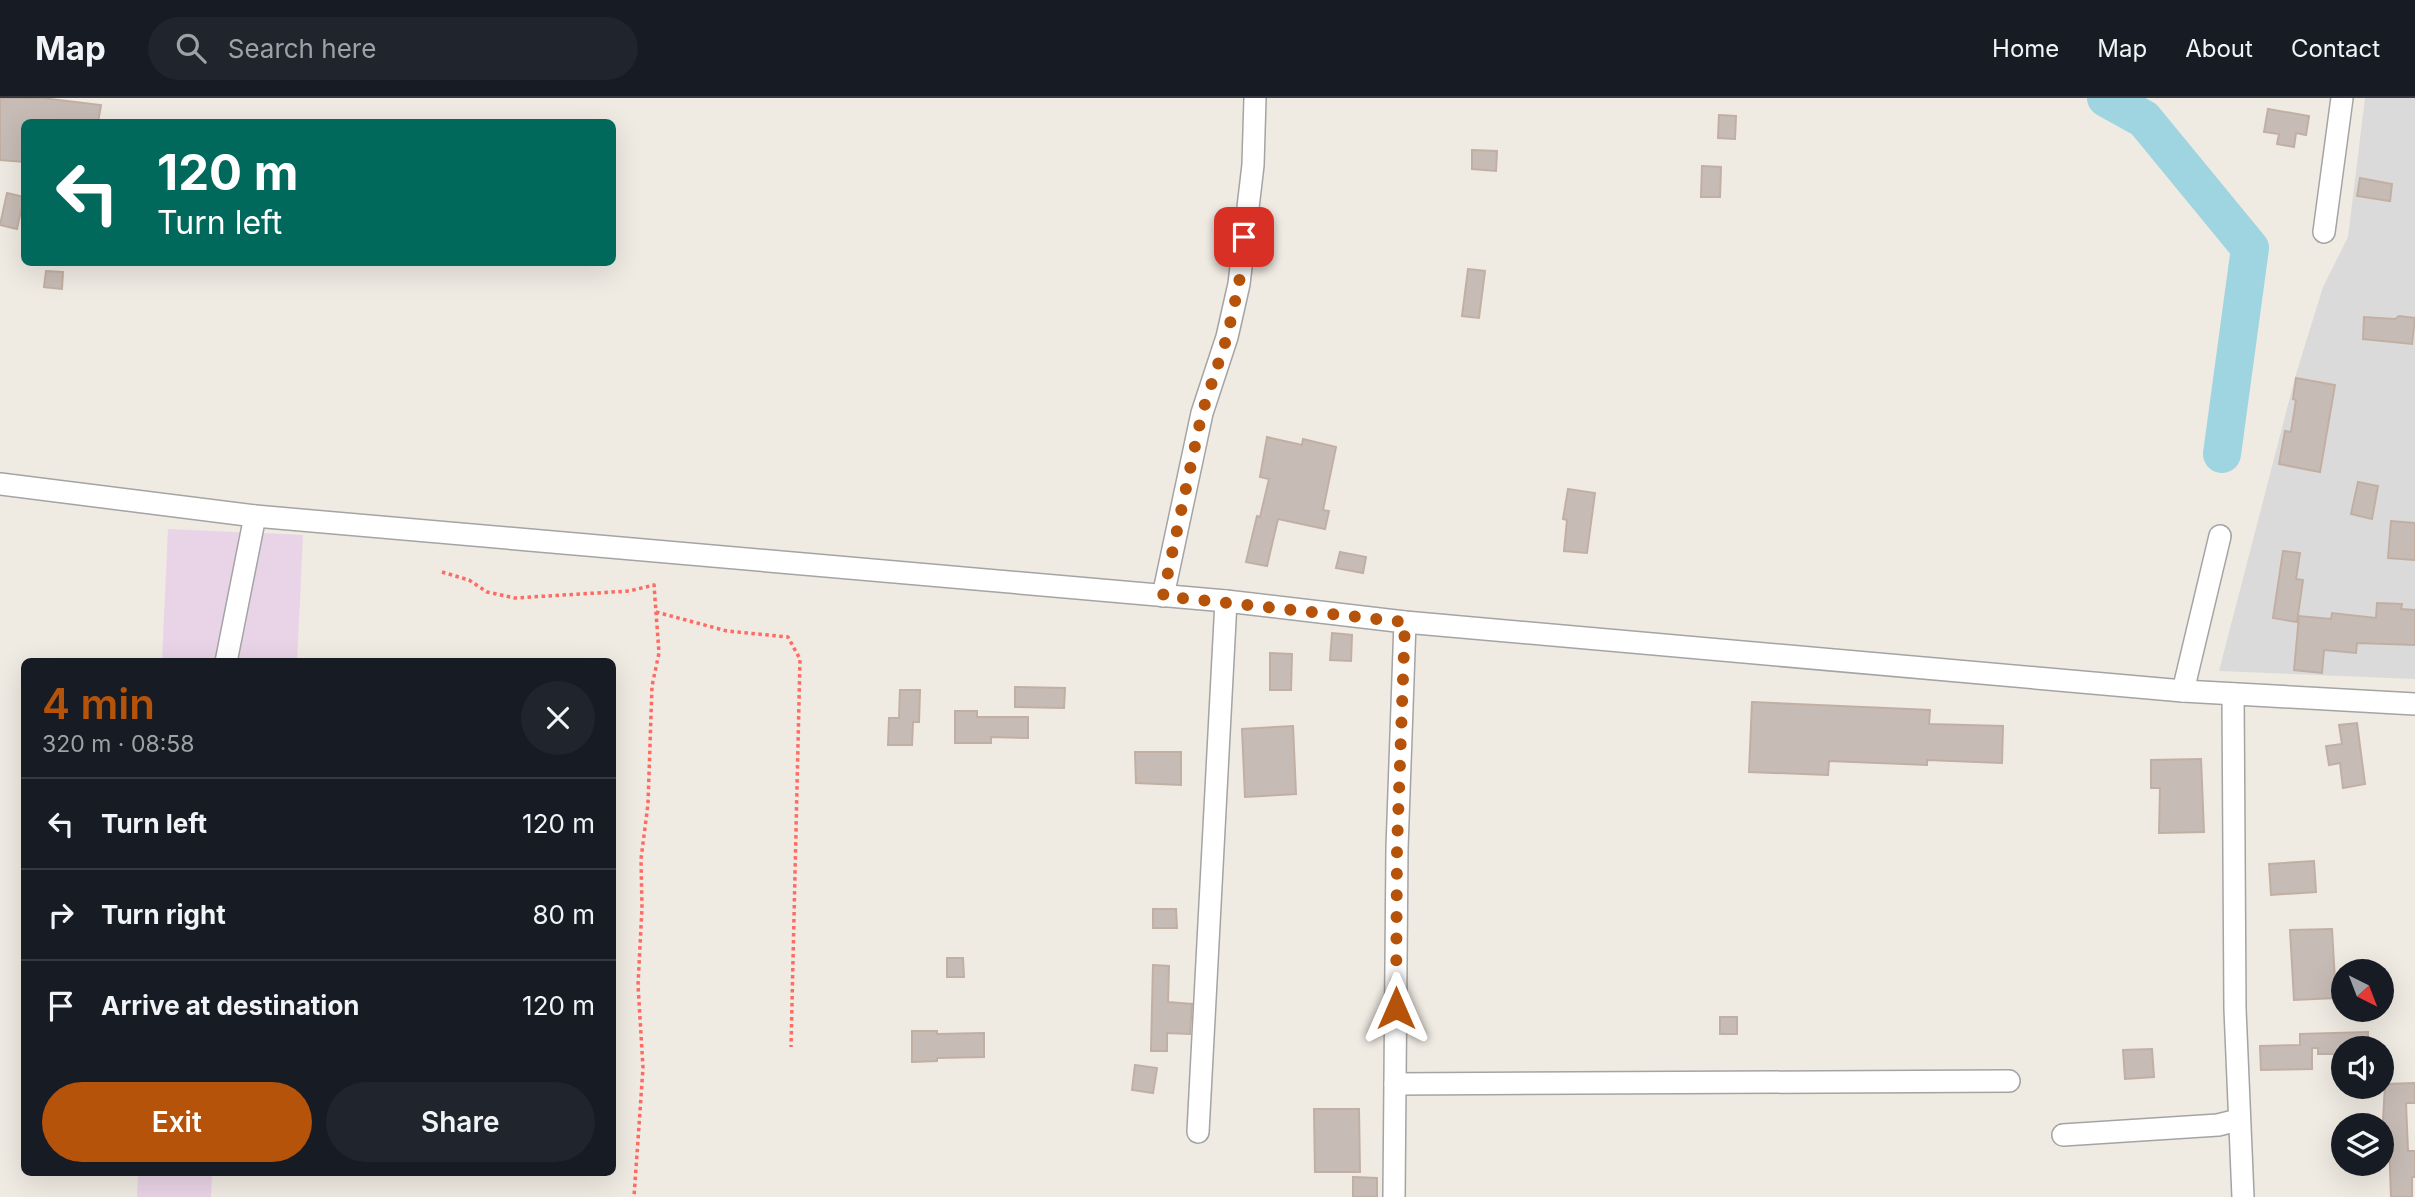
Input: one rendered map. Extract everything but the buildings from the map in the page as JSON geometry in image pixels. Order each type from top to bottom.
[{"type":"street","points":[[1163,596],[1202,413],[1227,337],[1239,284],[1253,165],[1255,98]]},
{"type":"street","points":[[2323,232],[2342,98]]},
{"type":"street","points":[[0,484],[255,516],[1226,601],[1405,622],[2183,691],[2415,704]]},
{"type":"street","points":[[227,658],[255,516]]},
{"type":"street","points":[[2183,691],[2220,536]]},
{"type":"street","points":[[1198,1132],[1226,601]]},
{"type":"street","points":[[1394,1197],[1397,848],[1405,622]]},
{"type":"street","points":[[2233,694],[2234,995],[2243,1197]]},
{"type":"street","points":[[1395,1084],[2009,1081]]},
{"type":"street","points":[[2063,1135],[2218,1125],[2238,1120]]},
{"type":"path","points":[[442,572],[469,580],[487,592],[515,598],[629,591],[654,585],[659,653],[652,686],[648,804],[641,859],[642,908],[638,985],[643,1068],[634,1197]]},
{"type":"path","points":[[656,612],[727,631],[788,637],[800,659],[791,1047]]},
{"type":"shaded area","points":[[2365,98],[2415,98],[2415,679],[2219,671],[2296,374],[2323,287],[2348,237]]},
{"type":"shaded area","points":[[168,529],[303,535],[297,658],[162,658]]},
{"type":"shaded area","points":[[138,1176],[212,1176],[211,1197],[137,1197]]},
{"type":"waterway","points":[[2106,98],[2144,119],[2250,248],[2222,454]]},
{"type":"route","points":[[1244,237],[1239,284],[1227,337],[1202,413],[1163,596],[1405,622],[1397,848],[1396,1008]]}]
